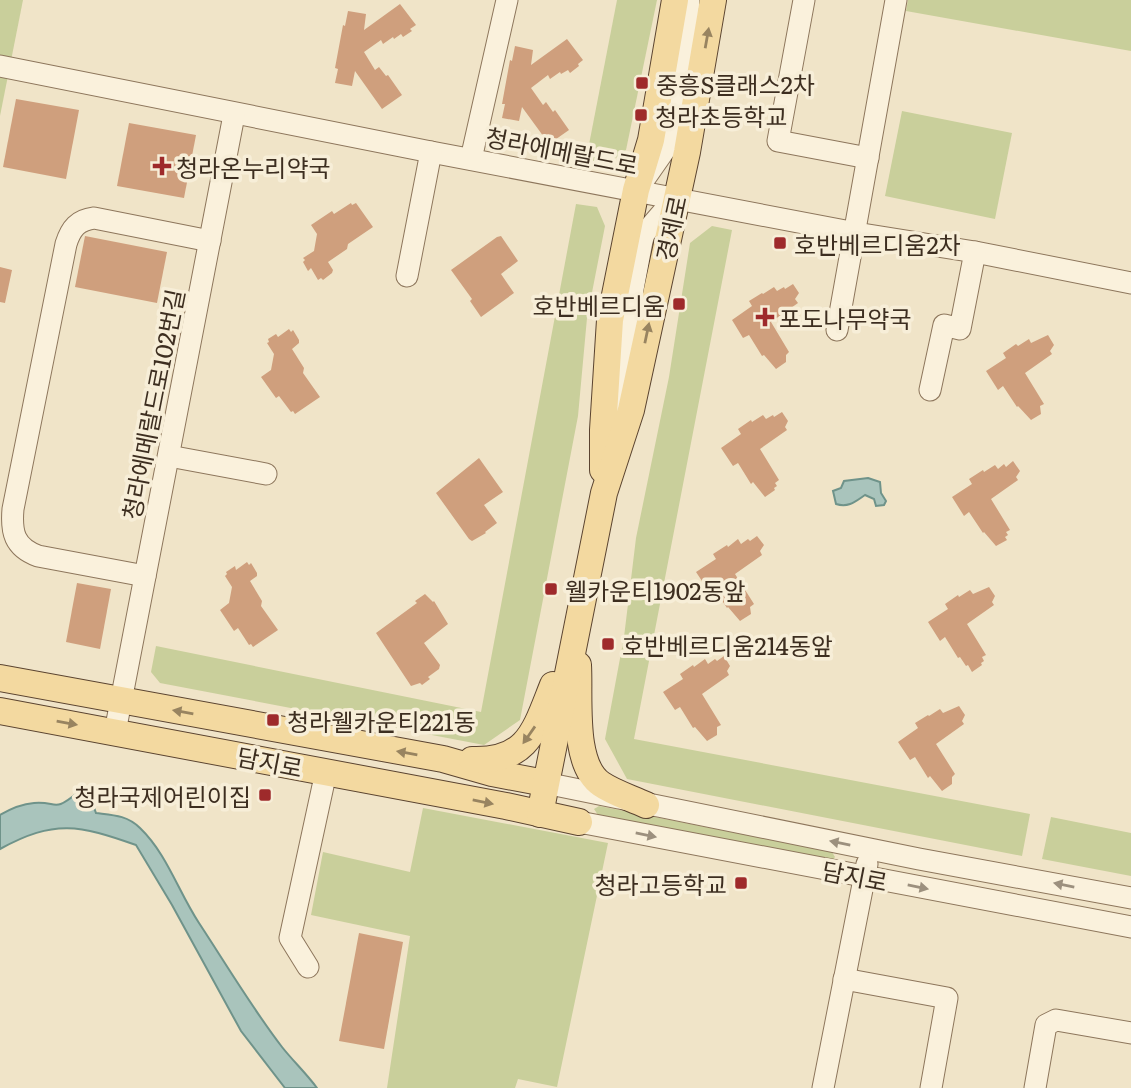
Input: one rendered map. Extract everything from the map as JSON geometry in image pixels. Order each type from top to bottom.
[{"type":"main road","name":"경제로","points":[[604,493],[603,430],[610,320],[636,190],[651,140],[676,0]]},
{"type":"main road","name":"경제로","points":[[540,814],[604,493],[631,410],[688,150],[713,0]]},
{"type":"main road","points":[[443,759],[493,761],[507,756],[525,743],[545,703],[575,628]]},
{"type":"main road","points":[[575,628],[581,753],[585,767],[599,783],[646,805]]},
{"type":"main road","points":[[0,678],[443,759],[492,773],[545,783]]},
{"type":"main road","name":"담지로","points":[[0,711],[579,822]]},
{"type":"street","points":[[471,159],[507,0]]},
{"type":"street","points":[[636,190],[666,148],[686,44],[689,0]]},
{"type":"street","points":[[804,0],[778,141],[868,158]]},
{"type":"street","points":[[837,330],[896,0]]},
{"type":"street","name":"청라에메랄드로","points":[[0,66],[234,115],[1131,283]]},
{"type":"street","name":"청라에메랄드로102번길","points":[[115,732],[234,115]]},
{"type":"street","points":[[407,275],[431,152]]},
{"type":"street","points":[[145,576],[28,552],[13,536],[13,509],[66,244],[74,226],[94,218],[210,241]]},
{"type":"street","points":[[930,390],[944,325],[960,329],[975,252]]},
{"type":"street","points":[[169,456],[266,474]]},
{"type":"street","points":[[307,967],[290,938],[327,772]]},
{"type":"street","points":[[545,783],[870,849],[1131,898]]},
{"type":"street","name":"담지로","points":[[579,822],[1131,928]]},
{"type":"street","points":[[823,1088],[870,849]]},
{"type":"street","points":[[844,979],[947,998],[931,1088]]},
{"type":"street","points":[[1035,1088],[1046,1025],[1056,1020],[1131,1033]]},
{"type":"green space","points":[[0,0],[23,0],[0,116]]},
{"type":"green space","points":[[617,0],[657,0],[626,150],[608,164],[586,160]]},
{"type":"green space","points":[[908,0],[1131,0],[1131,51],[906,11]]},
{"type":"green space","points":[[902,111],[1012,133],[995,219],[885,196]]},
{"type":"green space","points":[[576,204],[597,207],[605,226],[587,318],[578,416],[520,720],[484,745],[160,683],[151,672],[156,646],[481,712]]},
{"type":"green space","points":[[712,226],[732,230],[634,739],[1030,814],[1022,856],[627,779],[605,739],[624,637],[636,538],[669,377],[690,243]]},
{"type":"green space","points":[[599,806],[832,852],[835,857],[832,861],[598,815],[594,809]]},
{"type":"green space","points":[[423,808],[608,843],[557,1087],[518,1079],[515,1088],[387,1088],[410,936],[311,915],[323,852],[410,872]]},
{"type":"green space","points":[[1051,817],[1131,833],[1131,876],[1042,859]]},
{"type":"water","points":[[868,478],[880,482],[881,493],[886,501],[884,505],[876,506],[874,499],[865,495],[849,504],[836,504],[833,491],[841,488],[844,481]]},
{"type":"water","points":[[77,793],[90,796],[96,813],[130,820],[158,849],[199,923],[250,1001],[282,1047],[317,1088],[285,1088],[241,1031],[136,845],[98,833],[67,828],[36,833],[0,849],[0,815],[30,804],[64,803]]},
{"type":"building","points":[[400,4],[416,25],[410,29],[412,31],[403,37],[401,34],[394,39],[393,37],[383,44],[381,40],[364,52],[375,70],[379,67],[388,75],[402,95],[382,109],[355,71],[352,86],[335,83],[338,69],[335,68],[348,11],[366,14],[364,30]]},
{"type":"building","points":[[567,39],[583,60],[579,66],[570,73],[568,70],[561,74],[560,72],[550,79],[548,75],[531,88],[543,105],[546,102],[553,112],[555,110],[569,130],[549,144],[522,107],[519,121],[502,118],[505,104],[502,104],[515,46],[533,50],[531,65]]},
{"type":"building","points":[[16,99],[79,110],[66,179],[3,167]]},
{"type":"building","points":[[129,123],[196,135],[184,198],[117,186]]},
{"type":"building","points":[[351,203],[356,203],[373,227],[328,262],[332,273],[323,280],[318,280],[311,268],[308,271],[303,262],[303,258],[314,251],[317,234],[311,225],[332,211],[334,214]]},
{"type":"building","points":[[85,236],[167,252],[157,303],[75,287]]},
{"type":"building","points":[[501,236],[518,261],[501,274],[514,293],[481,317],[451,270]]},
{"type":"building","points":[[0,267],[12,270],[5,303],[0,302]]},
{"type":"building","points":[[793,284],[799,293],[795,299],[798,303],[771,322],[789,352],[786,362],[776,369],[762,356],[749,335],[743,338],[732,320],[752,306],[749,301],[762,293],[774,287],[777,291],[784,287],[785,289]]},
{"type":"building","points":[[289,329],[291,332],[293,330],[299,340],[292,349],[304,368],[303,373],[320,397],[295,414],[279,396],[276,398],[261,377],[271,370],[274,354],[267,343],[268,339],[276,334],[278,337]]},
{"type":"building","points":[[1048,335],[1054,345],[1050,351],[1052,354],[1025,373],[1044,404],[1040,406],[1041,414],[1031,420],[1017,407],[1003,386],[998,390],[986,371],[1006,358],[1003,353],[1016,344],[1018,346],[1029,339],[1031,343]]},
{"type":"building","points":[[782,412],[788,421],[785,427],[787,430],[760,449],[779,480],[775,483],[775,490],[765,497],[753,482],[751,484],[738,463],[733,466],[721,448],[741,434],[738,429],[751,420],[752,422],[763,415],[766,419],[773,415],[774,417]]},
{"type":"building","points":[[479,458],[503,492],[484,505],[497,523],[472,541],[436,493]]},
{"type":"building","points":[[1013,461],[1020,471],[1016,477],[1018,480],[991,499],[1010,530],[1006,532],[1007,540],[996,546],[969,512],[964,516],[952,497],[972,484],[969,479],[983,470],[984,472],[995,465],[998,469],[1004,464],[1006,467]]},
{"type":"building","points":[[757,536],[764,545],[760,551],[762,555],[735,574],[754,604],[750,607],[751,614],[740,621],[713,587],[708,590],[696,572],[716,559],[713,554],[727,545],[728,547],[738,539],[741,544]]},
{"type":"building","points":[[247,562],[249,565],[251,563],[257,573],[250,581],[262,601],[261,606],[278,630],[253,647],[238,628],[234,631],[220,610],[229,603],[232,587],[225,576],[226,572],[235,566],[236,570]]},
{"type":"building","points":[[77,583],[111,589],[100,649],[66,642]]},
{"type":"building","points":[[989,587],[995,596],[992,602],[994,605],[967,624],[986,655],[982,657],[982,665],[972,672],[960,657],[958,658],[945,637],[940,641],[928,622],[948,609],[945,604],[958,595],[959,597],[970,590],[973,594]]},
{"type":"building","points":[[425,594],[434,601],[448,624],[424,643],[440,665],[439,669],[422,685],[420,683],[411,686],[376,633]]},
{"type":"building","points":[[724,656],[730,666],[727,671],[729,675],[702,694],[721,725],[717,727],[717,735],[707,741],[693,728],[680,707],[675,710],[663,692],[683,679],[680,674],[693,665],[694,667],[705,659],[708,664]]},
{"type":"building","points":[[959,706],[965,715],[962,721],[964,724],[936,744],[955,774],[952,784],[942,791],[930,776],[928,778],[915,757],[910,760],[898,742],[918,728],[915,723],[928,715],[940,709],[943,713]]},
{"type":"building","points":[[359,933],[403,942],[384,1049],[339,1041]]},
{"type":"place","name":"중흥S클래스2차","points":[[642,83]]},
{"type":"place","name":"청라초등학교","points":[[641,115]]},
{"type":"place","name":"청라온누리약국","points":[[162,166]]},
{"type":"place","name":"호반베르디움2차","points":[[780,243]]},
{"type":"place","name":"호반베르디움","points":[[679,304]]},
{"type":"place","name":"포도나무약국","points":[[765,317]]},
{"type":"place","name":"웰카운티1902동앞","points":[[551,589]]},
{"type":"place","name":"호반베르디움214동앞","points":[[608,644]]},
{"type":"place","name":"청라웰카운티221동","points":[[273,720]]},
{"type":"place","name":"청라국제어린이집","points":[[265,795]]},
{"type":"place","name":"청라고등학교","points":[[741,883]]}]
